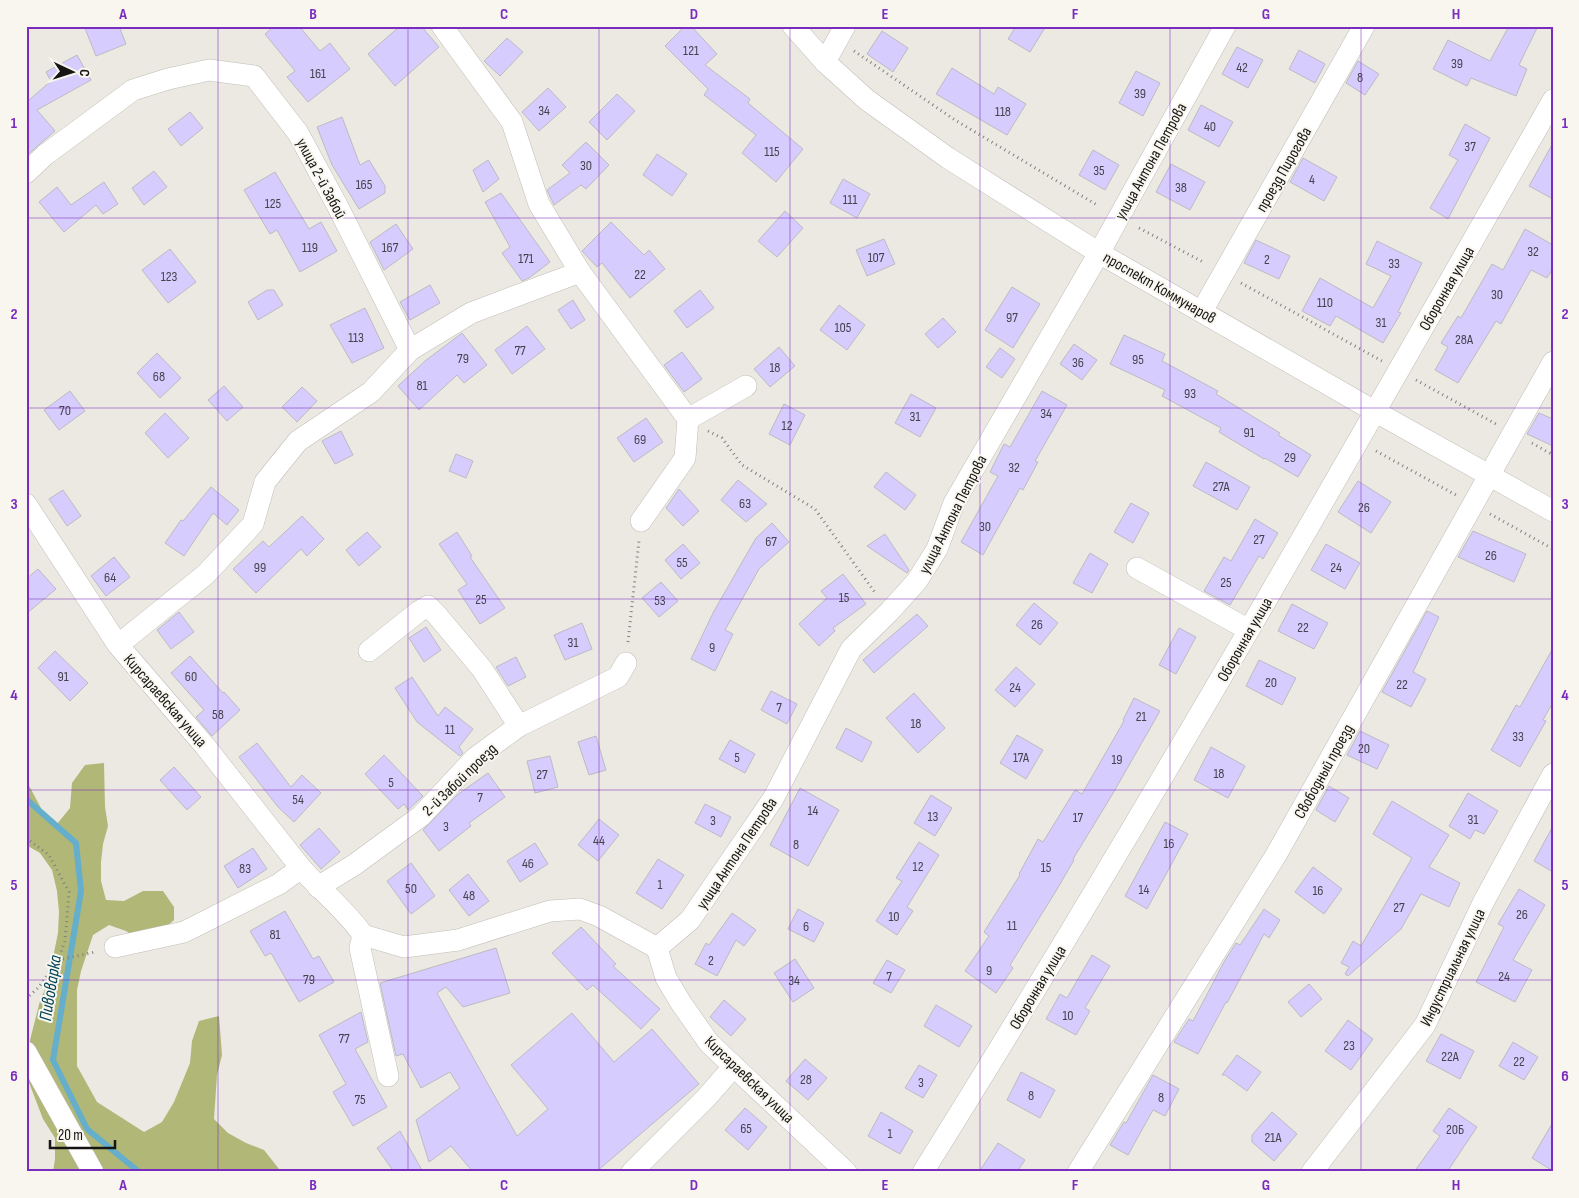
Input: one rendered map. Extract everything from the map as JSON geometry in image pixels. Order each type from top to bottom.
[{"type":"street","points":[[442,26],[512,122],[539,204],[580,272],[688,420],[686,458],[641,522]]},
{"type":"street","name":"проспект Коммунаров","points":[[793,26],[825,62],[867,100],[948,158],[1098,253],[1553,511]]},
{"type":"street","name":"улица Антона Петрова","points":[[657,948],[690,920],[773,799],[851,649],[917,581],[937,549],[954,503],[1098,253],[1225,26]]},
{"type":"street","name":"проезд Пирогова","points":[[1202,311],[1364,26]]},
{"type":"street","points":[[825,62],[843,31]]},
{"type":"street","name":"улица 2-й Забой","points":[[26,173],[45,155],[133,90],[168,79],[209,70],[254,76],[298,133],[342,214],[410,350]]},
{"type":"street","name":"Оборонная улица","points":[[923,1172],[1021,1015],[1249,630],[1376,412],[1553,100]]},
{"type":"street","points":[[118,645],[205,575],[253,524],[265,482],[298,441],[372,392],[410,350],[471,314],[580,272]]},
{"type":"street","name":"Свободный проезд","points":[[1078,1172],[1276,855],[1553,362]]},
{"type":"street","points":[[688,420],[746,386]]},
{"type":"street","name":"Кирсараевская улица","points":[[26,504],[118,645],[206,746],[301,868],[318,887],[353,919],[363,935]]},
{"type":"street","points":[[1137,568],[1249,630]]},
{"type":"street","points":[[369,651],[428,606],[482,669],[519,726]]},
{"type":"street","name":"2-й Забой проезд","points":[[318,887],[354,865],[421,816],[476,758],[519,726],[618,677],[626,662]]},
{"type":"street","name":"Индустриальная улица","points":[[1312,1172],[1425,1025],[1484,901],[1553,774]]},
{"type":"street","points":[[115,947],[184,932],[279,884],[301,868]]},
{"type":"street","points":[[388,1076],[360,948],[363,935],[404,947],[458,940],[550,910],[580,909],[599,916],[657,948]]},
{"type":"street","name":"Кирсараевская улица","points":[[657,948],[666,978],[709,1043],[846,1172]]},
{"type":"street","points":[[26,1052],[93,1172]]},
{"type":"street","points":[[632,1172],[706,1098],[734,1066]]},
{"type":"path","points":[[843,31],[856,53],[955,120],[1097,205]]},
{"type":"path","points":[[1139,228],[1553,455]]},
{"type":"path","points":[[688,420],[722,438],[742,465],[815,509],[889,612]]},
{"type":"path","points":[[626,662],[641,522]]},
{"type":"path","points":[[26,838],[49,855],[69,892],[65,941],[58,960],[39,987],[26,999]]},
{"type":"path","points":[[58,960],[85,954]]},
{"type":"green space","points":[[104,763],[105,807],[108,826],[103,844],[101,881],[106,900],[124,901],[143,891],[163,891],[174,907],[174,920],[165,928],[137,939],[126,931],[109,925],[93,935],[77,990],[77,1066],[97,1102],[144,1132],[162,1122],[174,1102],[190,1063],[192,1041],[199,1021],[219,1016],[222,1055],[217,1075],[214,1119],[228,1133],[264,1150],[279,1169],[279,1172],[53,1172],[55,1138],[43,1119],[28,1080],[30,1040],[40,1001],[48,982],[58,933],[59,912],[52,870],[40,853],[26,845],[26,780],[42,810],[57,824],[70,808],[72,783],[85,765]]},
{"type":"building","points":[[84,26],[119,26],[126,44],[96,56]]},
{"type":"building","points":[[274,26],[299,26],[320,51],[330,43],[350,69],[308,102],[287,77],[295,71],[265,34]]},
{"type":"building","points":[[400,26],[421,26],[439,47],[395,86],[368,54]]},
{"type":"building","points":[[685,26],[691,26],[717,54],[705,65],[750,99],[748,103],[803,149],[776,182],[742,153],[756,135],[704,95],[708,89],[665,46]]},
{"type":"building","points":[[1016,26],[1046,26],[1030,52],[1008,39]]},
{"type":"building","points":[[1509,26],[1538,26],[1519,65],[1527,69],[1516,96],[1471,78],[1467,86],[1433,69],[1448,40],[1490,61]]},
{"type":"building","points":[[882,31],[908,48],[893,72],[867,54]]},
{"type":"building","points":[[507,38],[523,52],[500,76],[484,61]]},
{"type":"building","points":[[1237,47],[1263,60],[1248,88],[1222,74]]},
{"type":"building","points":[[1299,50],[1325,64],[1315,83],[1289,69]]},
{"type":"building","points":[[77,55],[91,80],[37,110],[55,131],[26,156],[26,97],[29,100],[51,81],[46,72]]},
{"type":"building","points":[[1358,61],[1379,74],[1365,95],[1346,83]]},
{"type":"building","points":[[952,68],[994,94],[998,87],[1026,104],[1007,135],[936,94]]},
{"type":"building","points":[[1136,71],[1160,83],[1143,116],[1119,103]]},
{"type":"building","points":[[548,88],[566,107],[539,131],[522,112]]},
{"type":"building","points":[[617,94],[635,111],[607,140],[589,122]]},
{"type":"building","points":[[1201,105],[1233,122],[1219,147],[1188,130]]},
{"type":"building","points":[[190,112],[203,128],[181,146],[168,129]]},
{"type":"building","points":[[342,117],[360,165],[369,160],[385,186],[385,193],[359,209],[332,165],[317,127]]},
{"type":"building","points":[[1465,124],[1490,138],[1448,219],[1430,208],[1458,160],[1449,155]]},
{"type":"building","points":[[586,142],[609,165],[586,189],[581,185],[554,205],[547,190],[570,173],[562,165]]},
{"type":"building","points":[[1553,143],[1553,199],[1529,186]]},
{"type":"building","points":[[1093,150],[1119,165],[1105,190],[1079,175]]},
{"type":"building","points":[[657,154],[687,174],[672,196],[643,175]]},
{"type":"building","points":[[1303,158],[1337,177],[1324,201],[1290,182]]},
{"type":"building","points":[[488,160],[499,179],[483,192],[473,170]]},
{"type":"building","points":[[1171,164],[1205,182],[1190,210],[1156,192]]},
{"type":"building","points":[[154,171],[167,187],[144,205],[132,188]]},
{"type":"building","points":[[275,172],[309,229],[321,222],[337,251],[300,272],[277,230],[270,234],[244,190]]},
{"type":"building","points":[[843,179],[870,194],[857,218],[830,203]]},
{"type":"building","points":[[104,182],[118,204],[103,214],[96,205],[64,232],[39,202],[57,187],[71,205]]},
{"type":"building","points":[[501,193],[550,262],[522,281],[502,253],[510,247],[485,202]]},
{"type":"building","points":[[785,211],[803,228],[777,257],[758,241]]},
{"type":"building","points":[[611,222],[644,255],[649,250],[665,269],[630,298],[602,263],[597,267],[582,251]]},
{"type":"building","points":[[396,224],[413,249],[384,270],[370,242]]},
{"type":"building","points":[[1525,229],[1553,245],[1553,268],[1547,278],[1531,270],[1501,324],[1496,321],[1458,383],[1435,370],[1448,347],[1441,343],[1458,316],[1461,318],[1492,264],[1503,270]]},
{"type":"building","points":[[884,239],[895,264],[867,276],[856,250]]},
{"type":"building","points":[[1256,240],[1290,256],[1279,279],[1244,263]]},
{"type":"building","points":[[1377,241],[1422,263],[1398,312],[1401,313],[1383,343],[1336,316],[1330,326],[1302,311],[1320,278],[1373,308],[1391,276],[1366,264]]},
{"type":"building","points":[[170,249],[196,282],[168,303],[142,270]]},
{"type":"building","points":[[430,285],[440,303],[410,320],[400,302]]},
{"type":"building","points":[[1012,287],[1040,304],[1013,348],[985,330]]},
{"type":"building","points":[[267,290],[274,290],[283,305],[258,320],[248,302]]},
{"type":"building","points":[[700,290],[714,308],[687,328],[674,311]]},
{"type":"building","points":[[573,300],[585,320],[571,329],[558,310]]},
{"type":"building","points":[[839,305],[865,325],[847,350],[820,330]]},
{"type":"building","points":[[365,308],[384,348],[352,363],[330,325]]},
{"type":"building","points":[[943,318],[956,332],[938,348],[925,334]]},
{"type":"building","points":[[527,326],[545,349],[512,374],[495,350]]},
{"type":"building","points":[[462,333],[487,365],[464,383],[457,375],[419,410],[398,386],[425,361]]},
{"type":"building","points":[[1124,335],[1165,354],[1162,361],[1218,391],[1216,394],[1280,433],[1278,435],[1311,455],[1298,477],[1219,432],[1221,428],[1162,396],[1165,390],[1110,364]]},
{"type":"building","points":[[1074,344],[1097,360],[1082,380],[1060,364]]},
{"type":"building","points":[[779,347],[795,366],[770,387],[754,369]]},
{"type":"building","points":[[1000,348],[1015,359],[1002,378],[986,367]]},
{"type":"building","points":[[682,352],[702,379],[684,392],[664,365]]},
{"type":"building","points":[[157,353],[181,378],[160,398],[137,373]]},
{"type":"building","points":[[224,386],[243,407],[227,421],[208,400]]},
{"type":"building","points":[[302,387],[317,401],[297,422],[282,407]]},
{"type":"building","points":[[70,391],[85,411],[59,430],[44,410]]},
{"type":"building","points":[[1042,391],[1067,405],[1035,461],[1038,462],[1023,490],[1020,488],[983,555],[961,542],[998,476],[990,472],[1004,444],[1010,447]]},
{"type":"building","points":[[911,394],[936,408],[920,437],[895,423]]},
{"type":"building","points":[[784,404],[805,415],[790,445],[769,434]]},
{"type":"building","points":[[165,413],[189,438],[168,458],[145,433]]},
{"type":"building","points":[[1539,413],[1553,419],[1553,446],[1527,434]]},
{"type":"building","points":[[646,418],[663,442],[634,462],[617,438]]},
{"type":"building","points":[[341,431],[353,455],[335,464],[322,441]]},
{"type":"building","points":[[456,454],[473,461],[466,478],[449,471]]},
{"type":"building","points":[[1206,462],[1250,487],[1237,510],[1193,486]]},
{"type":"building","points":[[886,472],[916,495],[905,510],[874,487]]},
{"type":"building","points":[[738,480],[767,504],[746,522],[721,500]]},
{"type":"building","points":[[1358,481],[1391,502],[1371,533],[1338,512]]},
{"type":"building","points":[[211,487],[239,510],[227,525],[213,513],[184,556],[165,543],[181,520],[183,521]]},
{"type":"building","points":[[679,489],[699,511],[683,526],[666,508]]},
{"type":"building","points":[[63,490],[81,516],[67,526],[49,499]]},
{"type":"building","points":[[1131,503],[1149,513],[1133,543],[1114,532]]},
{"type":"building","points":[[302,516],[324,539],[307,556],[301,549],[256,593],[233,569],[263,541],[269,547]]},
{"type":"building","points":[[1255,519],[1278,533],[1263,559],[1259,556],[1230,605],[1204,591],[1224,557],[1231,561]]},
{"type":"building","points":[[772,523],[789,542],[759,569],[725,630],[733,634],[715,671],[691,659],[714,611],[756,538]]},
{"type":"building","points":[[1473,531],[1526,554],[1514,582],[1458,557]]},
{"type":"building","points":[[367,532],[381,547],[359,566],[346,550]]},
{"type":"building","points":[[457,532],[472,556],[470,557],[505,608],[480,624],[458,590],[467,584],[439,544]]},
{"type":"building","points":[[885,534],[909,570],[907,573],[867,546]]},
{"type":"building","points":[[683,544],[700,563],[681,579],[665,560]]},
{"type":"building","points":[[1326,544],[1360,563],[1345,589],[1311,570]]},
{"type":"building","points":[[1090,553],[1108,564],[1092,593],[1073,583]]},
{"type":"building","points":[[114,557],[130,577],[106,596],[91,576]]},
{"type":"building","points":[[38,569],[56,589],[26,614],[26,579]]},
{"type":"building","points":[[843,574],[866,604],[833,628],[835,631],[819,646],[799,624],[827,598],[821,591]]},
{"type":"building","points":[[661,582],[678,601],[659,617],[642,598]]},
{"type":"building","points":[[1034,603],[1058,623],[1040,645],[1016,625]]},
{"type":"building","points":[[1292,604],[1328,623],[1314,649],[1278,631]]},
{"type":"building","points":[[1427,611],[1439,617],[1413,672],[1426,679],[1411,707],[1382,692]]},
{"type":"building","points":[[179,612],[194,632],[171,649],[157,630]]},
{"type":"building","points":[[917,614],[928,626],[874,673],[863,660]]},
{"type":"building","points":[[582,623],[592,649],[565,660],[554,635]]},
{"type":"building","points":[[426,627],[441,650],[424,662],[409,638]]},
{"type":"building","points":[[1179,628],[1196,637],[1176,674],[1159,665]]},
{"type":"building","points":[[1553,648],[1553,702],[1543,720],[1546,721],[1520,767],[1491,750],[1516,705],[1520,707]]},
{"type":"building","points":[[55,651],[88,683],[70,701],[38,668]]},
{"type":"building","points":[[190,656],[240,710],[212,736],[196,717],[204,710],[171,673]]},
{"type":"building","points":[[516,657],[526,677],[508,686],[496,667]]},
{"type":"building","points":[[1259,660],[1296,678],[1282,705],[1246,686]]},
{"type":"building","points":[[1016,667],[1035,684],[1015,707],[995,690]]},
{"type":"building","points":[[412,677],[438,716],[445,707],[473,729],[459,747],[463,753],[460,756],[417,722],[395,688]]},
{"type":"building","points":[[771,691],[797,704],[787,724],[761,710]]},
{"type":"building","points":[[914,693],[945,728],[918,753],[886,718]]},
{"type":"building","points":[[1134,698],[1160,711],[1056,891],[1010,965],[1013,968],[996,993],[965,971],[989,936],[984,932],[1020,875],[1038,839],[1043,842],[1075,790],[1082,794],[1124,721]]},
{"type":"building","points":[[846,728],[872,742],[862,762],[836,748]]},
{"type":"building","points":[[1360,731],[1389,745],[1377,769],[1347,755]]},
{"type":"building","points":[[1017,735],[1043,750],[1026,779],[1000,763]]},
{"type":"building","points":[[596,736],[606,770],[589,775],[578,742]]},
{"type":"building","points":[[730,740],[755,754],[745,773],[719,759]]},
{"type":"building","points":[[257,743],[291,787],[302,775],[321,793],[294,822],[278,807],[239,757]]},
{"type":"building","points":[[1211,747],[1245,766],[1228,798],[1194,780]]},
{"type":"building","points":[[384,755],[423,796],[408,810],[404,804],[398,809],[365,774]]},
{"type":"building","points":[[550,756],[558,787],[535,793],[527,761]]},
{"type":"building","points":[[174,767],[201,797],[187,810],[160,780]]},
{"type":"building","points":[[488,773],[505,797],[469,823],[471,826],[439,851],[423,830],[457,795]]},
{"type":"building","points":[[1329,786],[1349,798],[1335,822],[1316,810]]},
{"type":"building","points":[[800,788],[839,810],[808,866],[770,845]]},
{"type":"building","points":[[1468,793],[1498,811],[1484,834],[1475,830],[1470,839],[1449,826]]},
{"type":"building","points":[[931,795],[952,808],[935,836],[914,823]]},
{"type":"building","points":[[1392,801],[1449,835],[1429,867],[1460,883],[1449,907],[1421,894],[1401,929],[1348,976],[1345,974],[1349,967],[1341,963],[1353,941],[1361,946],[1412,858],[1373,834]]},
{"type":"building","points":[[705,804],[731,817],[721,837],[695,823]]},
{"type":"building","points":[[599,819],[619,835],[598,861],[578,845]]},
{"type":"building","points":[[1165,822],[1188,834],[1147,909],[1125,896]]},
{"type":"building","points":[[1553,826],[1553,872],[1534,861]]},
{"type":"building","points":[[319,828],[340,852],[321,869],[300,845]]},
{"type":"building","points":[[919,842],[939,855],[907,907],[913,911],[897,935],[876,921],[902,881],[896,878]]},
{"type":"building","points":[[535,843],[548,864],[520,882],[507,861]]},
{"type":"building","points":[[253,848],[267,869],[238,888],[224,866]]},
{"type":"building","points":[[658,859],[684,875],[662,909],[636,893]]},
{"type":"building","points":[[411,863],[435,896],[411,914],[387,881]]},
{"type":"building","points":[[1313,867],[1342,889],[1324,914],[1295,892]]},
{"type":"building","points":[[468,874],[489,901],[469,916],[449,890]]},
{"type":"building","points":[[1519,889],[1545,905],[1513,960],[1532,970],[1515,1002],[1476,982],[1504,927],[1498,924]]},
{"type":"building","points":[[798,909],[824,923],[814,942],[788,929]]},
{"type":"building","points":[[1264,909],[1280,920],[1269,938],[1264,934],[1198,1054],[1174,1042],[1189,1019],[1193,1021],[1236,943],[1240,945]]},
{"type":"building","points":[[285,911],[313,959],[319,956],[334,982],[299,1002],[271,953],[265,956],[250,931]]},
{"type":"building","points":[[732,913],[756,930],[744,946],[736,940],[717,976],[695,964],[706,943],[709,945]]},
{"type":"building","points":[[581,927],[616,964],[613,966],[660,1009],[641,1029],[593,985],[587,990],[552,953]]},
{"type":"building","points":[[496,948],[510,993],[463,1007],[446,987],[437,993],[517,1136],[548,1109],[511,1065],[572,1013],[614,1062],[652,1029],[699,1084],[596,1172],[473,1172],[451,1146],[429,1162],[416,1120],[460,1088],[450,1072],[421,1088],[403,1054],[396,1056],[380,983]]},
{"type":"building","points":[[1092,955],[1110,966],[1085,1008],[1090,1011],[1076,1035],[1046,1019],[1060,994],[1067,998]]},
{"type":"building","points":[[795,959],[814,988],[793,1002],[774,973]]},
{"type":"building","points":[[887,960],[905,970],[891,993],[873,983]]},
{"type":"building","points":[[1309,984],[1322,999],[1301,1017],[1288,1002]]},
{"type":"building","points":[[724,1000],[746,1019],[731,1036],[710,1017]]},
{"type":"building","points":[[936,1005],[972,1026],[959,1047],[924,1026]]},
{"type":"building","points":[[361,1012],[368,1042],[355,1049],[387,1107],[353,1126],[333,1092],[346,1084],[319,1035]]},
{"type":"building","points":[[1348,1020],[1373,1039],[1351,1070],[1325,1051]]},
{"type":"building","points":[[1441,1034],[1474,1051],[1460,1079],[1426,1061]]},
{"type":"building","points":[[1513,1042],[1538,1057],[1524,1080],[1499,1066]]},
{"type":"building","points":[[1237,1055],[1261,1072],[1247,1091],[1225,1075],[1222,1075]]},
{"type":"building","points":[[805,1059],[827,1078],[808,1100],[786,1081]]},
{"type":"building","points":[[919,1065],[937,1075],[923,1098],[905,1088]]},
{"type":"building","points":[[1021,1072],[1055,1090],[1040,1118],[1007,1100]]},
{"type":"building","points":[[1153,1075],[1179,1089],[1165,1116],[1153,1110],[1128,1155],[1110,1145],[1124,1122],[1126,1123]]},
{"type":"building","points":[[745,1108],[767,1127],[748,1150],[725,1130]]},
{"type":"building","points":[[1449,1108],[1477,1127],[1447,1172],[1414,1172],[1440,1136],[1433,1131]]},
{"type":"building","points":[[881,1112],[913,1131],[900,1154],[868,1136]]},
{"type":"building","points":[[1272,1112],[1297,1134],[1274,1161],[1252,1142],[1252,1135]]},
{"type":"building","points":[[1553,1122],[1553,1171],[1532,1158]]},
{"type":"building","points":[[400,1131],[423,1172],[394,1172],[377,1148]]},
{"type":"building","points":[[998,1143],[1025,1160],[1017,1172],[979,1172]]},
{"type":"waterway","name":"Пивоварка","points":[[26,799],[76,843],[81,891],[53,1060],[87,1129],[139,1172]]}]
